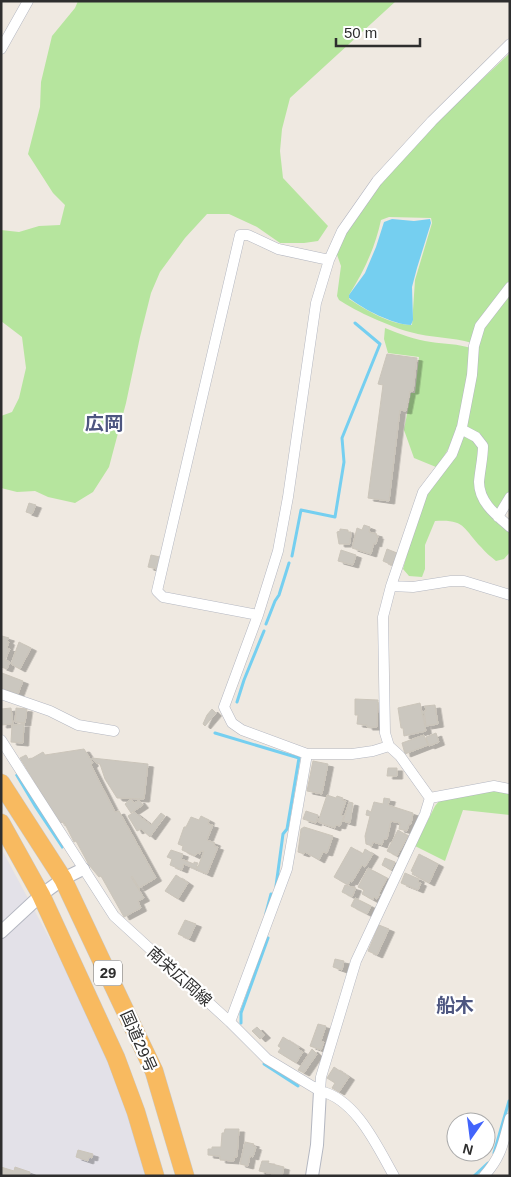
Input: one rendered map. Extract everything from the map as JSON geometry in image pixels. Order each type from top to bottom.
[{"type":"highway","name":"国道29号","points":[[1,783],[63,879],[154,1071],[185,1176]]},
{"type":"highway","name":"国道29号","points":[[1,823],[41,895],[116,1058],[136,1112],[155,1176]]},
{"type":"street","points":[[1,49],[28,1]]},
{"type":"street","points":[[389,746],[373,751],[352,754],[307,754],[242,730],[232,723],[224,707],[258,615],[278,551],[288,496],[316,303],[328,260],[342,231],[377,181],[432,121],[510,44]]},
{"type":"street","points":[[258,615],[163,597],[157,591],[240,235],[248,235],[278,249],[328,260]]},
{"type":"street","points":[[312,1176],[317,1145],[321,1077],[356,960],[426,814],[430,798],[400,756],[389,746],[385,733],[383,617],[391,586],[423,492],[452,454],[460,430],[472,375],[474,346],[480,326],[510,287]]},
{"type":"street","points":[[460,430],[476,437],[483,446],[480,489],[485,501],[498,517],[510,527]]},
{"type":"street","points":[[498,517],[510,497]]},
{"type":"street","points":[[391,586],[413,588],[452,581],[464,581],[510,595]]},
{"type":"street","points":[[1,694],[50,711],[78,726],[114,731]]},
{"type":"street","name":"南栄広岡線","points":[[1,740],[114,916],[230,1022],[267,1059],[344,1103],[369,1132],[394,1176]]},
{"type":"street","points":[[230,1022],[287,869],[307,754]]},
{"type":"street","points":[[430,798],[494,786],[510,789]]},
{"type":"street","points":[[2,930],[41,895],[63,879],[83,869]]},
{"type":"street","points":[[484,1176],[496,1163],[510,1118]]},
{"type":"shaded area","points":[[1,848],[53,945],[99,1038],[146,1160],[149,1176],[1,1176]]},
{"type":"green space","points":[[78,1],[396,1],[290,98],[282,129],[280,151],[283,178],[328,226],[318,241],[280,243],[257,227],[229,214],[207,214],[185,238],[160,272],[151,293],[126,403],[109,467],[93,492],[75,503],[48,497],[35,491],[17,492],[1,488],[1,416],[12,412],[19,398],[26,368],[22,337],[1,321],[1,230],[19,232],[39,226],[60,225],[65,205],[53,193],[28,154],[40,107],[41,82],[52,36],[75,8]]},
{"type":"green space","points":[[510,53],[510,280],[489,308],[472,343],[402,330],[363,314],[339,300],[337,296],[341,266],[336,252],[352,223],[371,196],[414,145]],"holes":[[[389,217],[431,218],[432,223],[415,280],[412,325],[387,320],[349,299],[349,295],[372,250],[381,220]]]},
{"type":"green space","points":[[510,293],[510,495],[498,514],[483,493],[485,456],[464,429],[481,334]]},
{"type":"green space","points":[[385,328],[419,340],[471,348],[457,427],[452,442],[436,467],[414,458],[404,430],[411,393],[415,393],[419,357],[388,353],[384,339]]},
{"type":"green space","points":[[463,433],[480,442],[478,487],[510,531],[510,552],[504,559],[496,561],[458,523],[435,521],[425,545],[425,569],[422,577],[409,576],[403,569],[426,493]]},
{"type":"green space","points":[[493,791],[510,792],[510,815],[463,810],[445,861],[415,846],[435,806],[440,800]]},
{"type":"water","points":[[392,219],[414,221],[430,219],[431,223],[412,287],[413,320],[411,325],[379,316],[349,298],[349,295],[365,273],[384,222]]},
{"type":"water","points":[[18,772],[64,847],[62,849],[15,775]]},
{"type":"building","points":[[387,354],[417,358],[413,391],[410,391],[406,411],[400,410],[389,501],[368,498],[383,385],[378,384]]},
{"type":"building","points":[[29,503],[36,505],[32,514],[26,512]]},
{"type":"building","points":[[364,525],[370,527],[369,532],[378,536],[371,554],[352,548],[357,528],[362,530]]},
{"type":"building","points":[[340,529],[351,532],[350,544],[339,544],[337,532]]},
{"type":"building","points":[[387,549],[397,553],[392,565],[383,561]]},
{"type":"building","points":[[341,550],[356,555],[353,565],[338,561]]},
{"type":"building","points":[[151,555],[160,557],[157,569],[148,567]]},
{"type":"building","points":[[2,636],[9,638],[7,648],[10,649],[5,660],[10,662],[7,669],[1,667]]},
{"type":"building","points":[[19,642],[31,648],[20,669],[11,664]]},
{"type":"building","points":[[2,673],[23,681],[18,694],[1,688]]},
{"type":"building","points":[[355,699],[378,700],[377,727],[357,724],[358,715],[355,715]]},
{"type":"building","points":[[420,703],[426,731],[404,736],[398,708]]},
{"type":"building","points":[[435,705],[438,724],[426,726],[425,706]]},
{"type":"building","points":[[11,708],[13,724],[1,725],[1,709]]},
{"type":"building","points":[[16,708],[27,709],[25,723],[15,722]]},
{"type":"building","points":[[212,709],[216,713],[205,726],[203,724]]},
{"type":"building","points":[[24,724],[23,743],[11,742],[12,725]]},
{"type":"building","points":[[436,733],[439,742],[429,746],[426,737]]},
{"type":"building","points":[[424,735],[428,745],[405,754],[402,743]]},
{"type":"building","points":[[84,749],[93,763],[91,765],[115,812],[119,811],[156,878],[139,888],[131,877],[144,898],[138,901],[141,908],[124,917],[101,876],[99,877],[89,865],[64,822],[60,823],[20,758],[26,755],[29,760],[43,752],[45,755]]},
{"type":"building","points":[[92,758],[148,764],[144,799],[117,798],[105,779],[100,764],[96,763]]},
{"type":"building","points":[[313,761],[328,764],[322,794],[307,791]]},
{"type":"building","points":[[388,768],[397,768],[397,776],[387,776]]},
{"type":"building","points":[[327,795],[336,798],[337,796],[346,801],[341,815],[344,816],[340,826],[336,825],[335,828],[318,822]]},
{"type":"building","points":[[384,798],[390,799],[388,805],[413,813],[411,824],[409,824],[407,831],[399,829],[400,823],[391,821],[387,839],[384,839],[382,845],[373,842],[372,846],[366,844],[365,836],[370,816],[366,815],[367,810],[371,812],[374,802],[383,804]]},
{"type":"building","points":[[131,799],[134,803],[139,800],[143,805],[131,813],[125,804]]},
{"type":"building","points":[[349,802],[353,803],[350,823],[343,821]]},
{"type":"building","points":[[306,811],[318,815],[316,823],[303,819]]},
{"type":"building","points":[[134,812],[151,825],[161,813],[165,816],[150,837],[141,829],[137,831],[128,816]]},
{"type":"building","points":[[201,816],[209,820],[208,824],[213,825],[207,840],[215,843],[214,846],[218,847],[207,874],[184,864],[182,870],[170,865],[172,859],[167,857],[171,850],[183,854],[181,859],[194,864],[194,862],[198,863],[196,867],[198,867],[204,851],[201,851],[200,854],[197,853],[195,856],[182,850],[183,846],[178,844],[184,827],[186,827],[191,817],[199,820]]},
{"type":"building","points":[[304,827],[333,836],[327,853],[323,852],[319,860],[305,852],[304,854],[298,852],[301,829]]},
{"type":"building","points":[[398,830],[408,836],[397,856],[387,851]]},
{"type":"building","points":[[351,847],[363,854],[365,849],[373,854],[365,867],[362,865],[352,882],[350,881],[348,885],[334,877]]},
{"type":"building","points":[[419,854],[438,864],[429,883],[412,874],[413,872],[411,871]]},
{"type":"building","points":[[385,858],[395,862],[391,870],[382,865]]},
{"type":"building","points":[[368,868],[387,878],[377,899],[374,897],[373,900],[362,894],[364,890],[358,887]]},
{"type":"building","points":[[405,873],[419,879],[418,882],[421,883],[418,890],[401,883]]},
{"type":"building","points":[[176,875],[188,883],[178,899],[165,891]]},
{"type":"building","points":[[345,885],[356,888],[352,897],[342,892]]},
{"type":"building","points":[[355,898],[371,906],[367,914],[351,906]]},
{"type":"building","points":[[185,920],[196,924],[189,939],[178,934]]},
{"type":"building","points":[[379,925],[389,929],[377,955],[368,951]]},
{"type":"building","points":[[335,959],[344,961],[342,970],[333,967]]},
{"type":"building","points":[[318,1024],[326,1026],[321,1041],[324,1042],[321,1050],[310,1046]]},
{"type":"building","points":[[257,1027],[265,1035],[260,1039],[252,1031]]},
{"type":"building","points":[[283,1037],[299,1047],[298,1049],[303,1052],[296,1063],[278,1052],[281,1048],[278,1046]]},
{"type":"building","points":[[312,1049],[317,1054],[304,1073],[298,1070]]},
{"type":"building","points":[[334,1067],[349,1077],[339,1092],[332,1088],[335,1083],[327,1078]]},
{"type":"building","points":[[225,1129],[239,1129],[237,1157],[234,1157],[234,1161],[220,1160],[220,1156],[208,1155],[208,1149],[221,1147],[222,1133],[224,1133]]},
{"type":"building","points":[[245,1142],[254,1144],[253,1146],[256,1147],[253,1157],[250,1156],[248,1166],[240,1164]]},
{"type":"building","points":[[78,1150],[93,1154],[92,1158],[89,1157],[88,1161],[76,1157]]},
{"type":"building","points":[[262,1161],[269,1161],[268,1163],[284,1167],[282,1176],[259,1171]]},
{"type":"building","points":[[1,1167],[14,1171],[15,1167],[30,1172],[29,1176],[1,1176]]},
{"type":"waterway","points":[[292,556],[301,510],[335,517],[344,462],[342,438],[380,344],[355,323]]},
{"type":"waterway","points":[[266,624],[279,595],[289,563]]},
{"type":"waterway","points":[[237,702],[264,631]]},
{"type":"waterway","points":[[215,733],[299,758],[287,829],[283,834],[276,886]]},
{"type":"waterway","points":[[266,913],[271,894]]},
{"type":"waterway","points":[[241,1023],[241,1013],[268,938]]},
{"type":"waterway","points":[[264,1064],[298,1086]]},
{"type":"waterway","points":[[496,1146],[509,1101]]},
{"type":"waterway","points":[[474,1176],[488,1163]]},
{"type":"district","name":"広岡","points":[[104,423]]},
{"type":"district","name":"船木","points":[[455,1005]]}]
